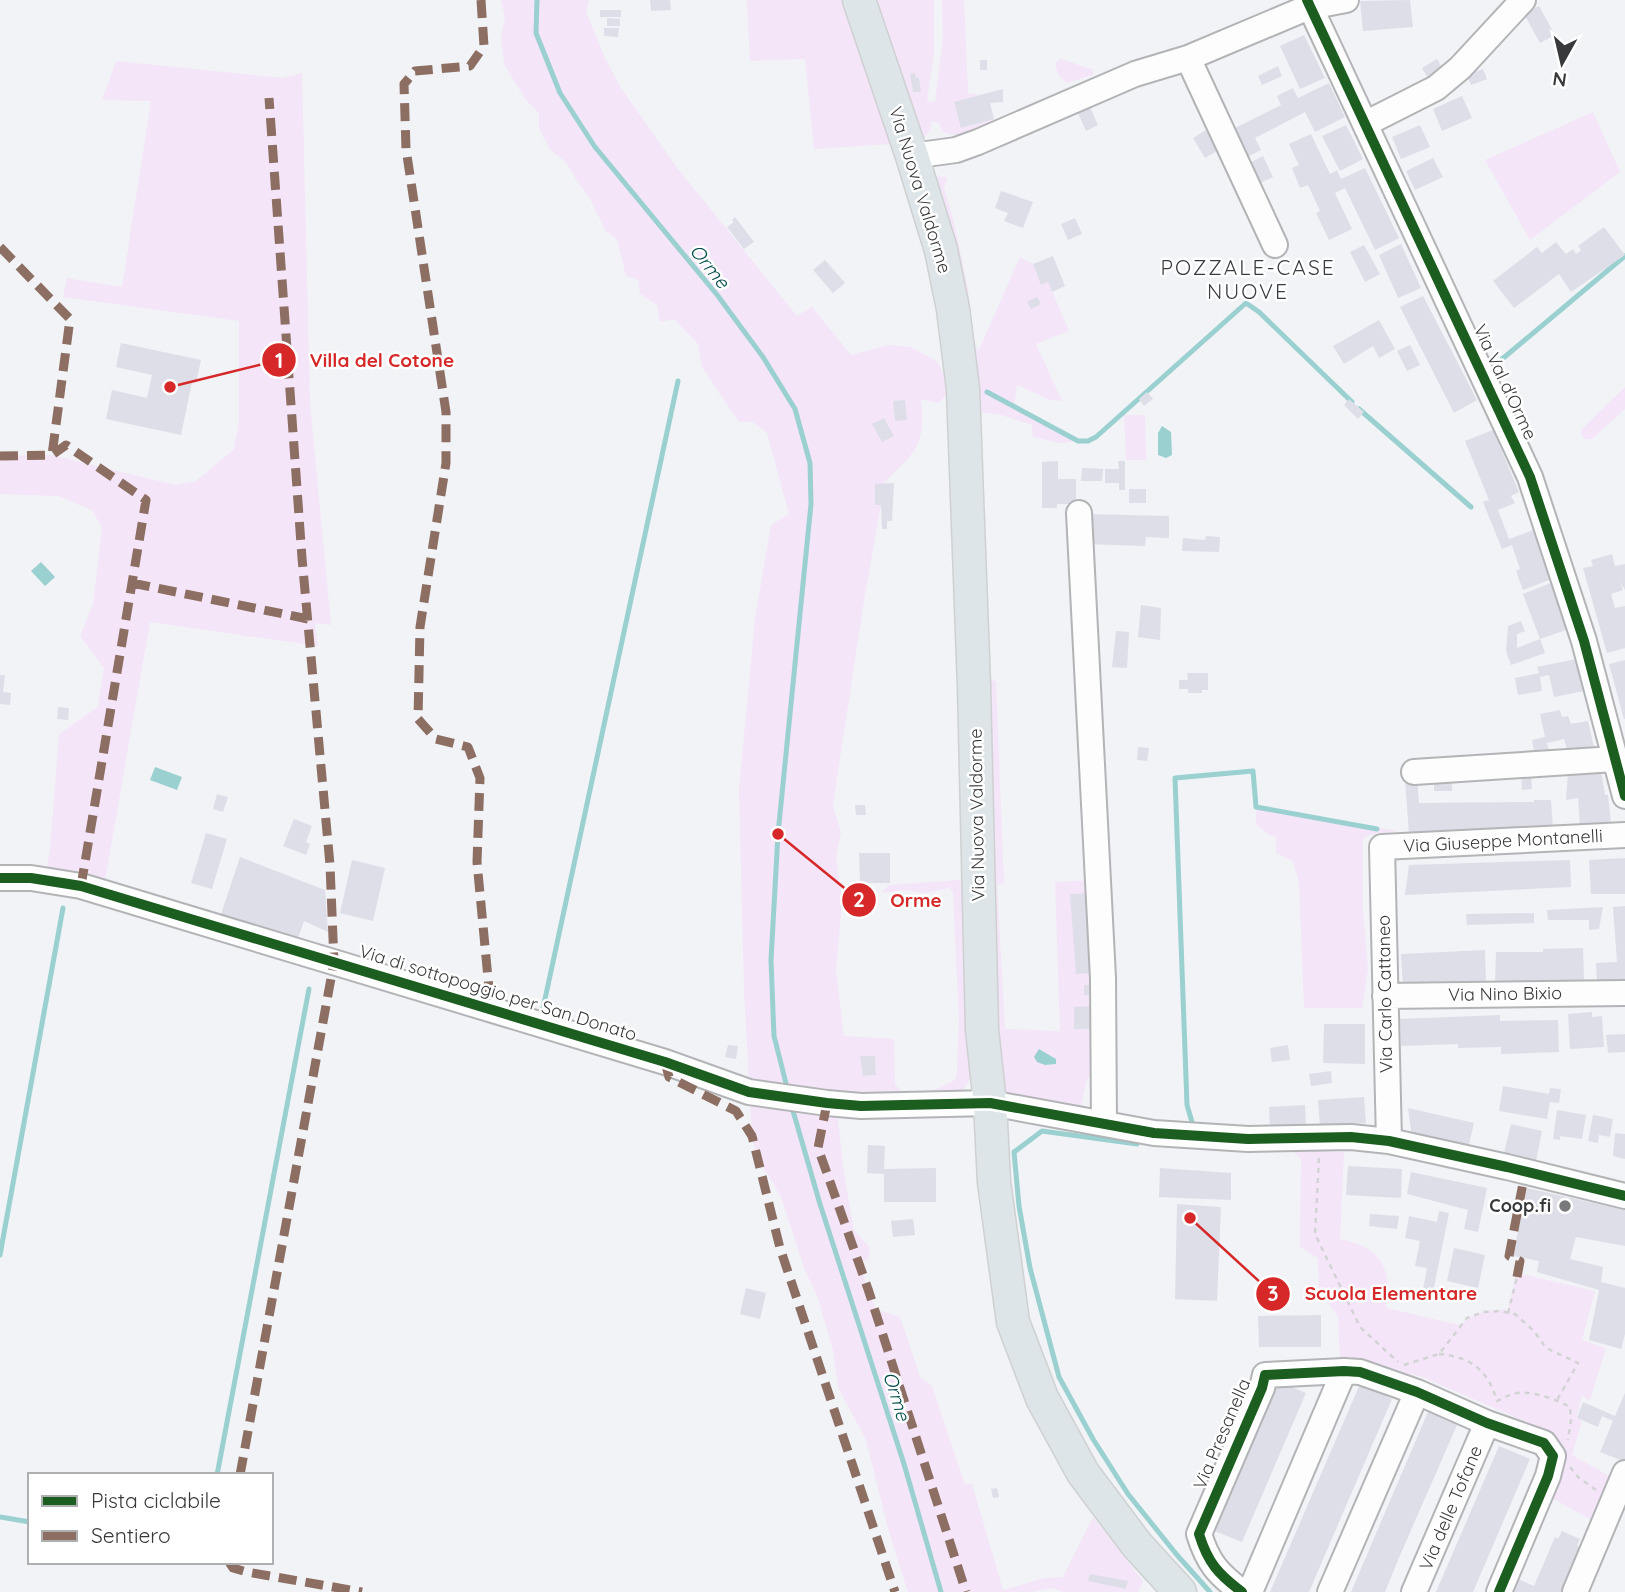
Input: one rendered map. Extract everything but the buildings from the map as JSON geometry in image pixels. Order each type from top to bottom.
[{"type":"main road","name":"Via Nuova Valdorme","points":[[859,0],[941,250],[953,309],[963,389],[974,686],[981,1008],[1000,1243],[1013,1322],[1042,1398],[1083,1473],[1137,1545],[1180,1592]]},
{"type":"street","points":[[912,156],[956,149],[978,142],[1135,74],[1188,58],[1308,3],[1346,0]]},
{"type":"street","points":[[1365,124],[1436,88],[1460,68],[1523,0]]},
{"type":"street","name":"Via Val d'Orme","points":[[1308,3],[1530,477],[1584,641],[1625,796]]},
{"type":"street","points":[[1188,58],[1275,245]]},
{"type":"street","points":[[1079,513],[1103,978],[1104,1123]]},
{"type":"street","points":[[1414,772],[1615,759]]},
{"type":"street","name":"Via Giuseppe Montanelli","points":[[1382,847],[1625,835]]},
{"type":"street","name":"Via Carlo Cattaneo","points":[[1382,847],[1389,1142]]},
{"type":"street","name":"Via di sottopoggio per San Donato","points":[[0,878],[31,878],[81,886],[665,1062],[749,1092],[861,1106],[990,1103]]},
{"type":"street","name":"Via Nino Bixio","points":[[1385,996],[1625,993]]},
{"type":"street","points":[[990,1103],[1154,1133],[1225,1138],[1351,1137],[1389,1142],[1625,1196]]},
{"type":"street","points":[[1250,1592],[1344,1371]]},
{"type":"street","name":"Via Presanella","points":[[1242,1592],[1220,1575],[1205,1555],[1199,1534],[1262,1388],[1265,1375],[1360,1372],[1417,1392]]},
{"type":"street","points":[[1330,1592],[1417,1392]]},
{"type":"street","name":"Via delle Tofane","points":[[1417,1392],[1487,1423],[1544,1443],[1553,1456],[1548,1476],[1499,1592]]},
{"type":"street","name":"Via delle Tofane","points":[[1415,1592],[1487,1423]]},
{"type":"street","points":[[1575,1592],[1625,1473]]},
{"type":"path","points":[[1320,1137],[1315,1234],[1360,1327],[1401,1364],[1409,1365],[1439,1354],[1458,1356],[1480,1368],[1497,1401],[1516,1393],[1557,1400],[1570,1407],[1567,1443]]},
{"type":"path","points":[[1508,1313],[1517,1277]]},
{"type":"path","points":[[1439,1354],[1467,1318],[1484,1312],[1515,1314],[1534,1331],[1546,1348],[1577,1363],[1557,1400]]},
{"type":"path","points":[[1569,1466],[1579,1478],[1613,1498]]},
{"type":"shaded area","points":[[501,0],[589,0],[586,12],[621,88],[678,169],[797,316],[812,307],[851,355],[889,345],[910,347],[937,361],[946,379],[947,395],[938,403],[921,399],[922,428],[916,448],[883,484],[875,484],[875,504],[881,505],[833,805],[841,833],[836,856],[842,902],[836,971],[844,1036],[894,1039],[895,1084],[903,1094],[840,1104],[838,1120],[844,1173],[854,1230],[870,1248],[868,1260],[859,1262],[875,1309],[900,1317],[920,1377],[932,1386],[965,1485],[972,1484],[1003,1590],[1045,1578],[1063,1577],[1093,1517],[1143,1581],[1138,1592],[1063,1592],[1051,1588],[1031,1592],[908,1592],[889,1532],[866,1440],[838,1387],[833,1351],[818,1298],[805,1270],[781,1197],[758,1159],[752,1136],[744,991],[739,789],[755,619],[771,525],[789,514],[767,433],[753,422],[739,422],[702,367],[698,344],[674,319],[660,322],[657,305],[640,294],[638,280],[626,276],[617,239],[606,231],[590,199],[566,162],[550,150],[539,128],[539,113],[526,100],[504,64],[501,37],[505,19]],"holes":[[[861,1056],[875,1056],[876,1075],[863,1076]]]},
{"type":"shaded area","points":[[747,0],[934,0],[934,52],[927,101],[935,102],[943,38],[942,0],[964,0],[968,93],[979,95],[954,102],[961,128],[994,119],[977,133],[965,136],[943,132],[939,123],[932,121],[930,130],[912,156],[906,143],[814,149],[805,59],[750,61]]},
{"type":"shaded area","points":[[1059,59],[1093,69],[1093,75],[1066,83],[1058,74],[1055,64]]},
{"type":"shaded area","points":[[116,61],[282,78],[302,73],[310,403],[331,625],[315,623],[318,646],[150,622],[103,892],[45,880],[50,850],[59,734],[98,707],[104,668],[80,636],[93,604],[102,528],[93,511],[59,496],[0,494],[0,456],[52,455],[175,485],[196,481],[234,449],[239,422],[239,321],[63,297],[67,278],[122,287],[151,101],[102,100]]},
{"type":"shaded area","points":[[1593,112],[1620,172],[1530,240],[1485,160]]},
{"type":"shaded area","points":[[918,175],[947,177],[944,188],[956,231],[978,352],[1020,257],[1033,264],[1041,284],[1048,282],[1069,331],[1036,344],[1062,401],[1050,400],[1017,385],[1014,407],[1078,441],[1060,443],[1033,437],[1032,425],[981,412],[989,680],[996,681],[1004,884],[997,885],[1005,1029],[1060,1031],[1055,882],[1098,880],[1103,1069],[1087,1079],[1081,1106],[1086,1120],[1006,1093],[999,1083],[963,389]],"holes":[[[1039,1049],[1056,1059],[1053,1065],[1037,1062]]]},
{"type":"shaded area","points":[[1625,387],[1625,409],[1592,439],[1585,439],[1581,435],[1582,429]]},
{"type":"shaded area","points":[[1124,415],[1145,415],[1146,460],[1126,460]]},
{"type":"shaded area","points":[[1256,807],[1398,831],[1372,834],[1363,838],[1363,911],[1368,969],[1362,1008],[1304,1008],[1299,883],[1293,861],[1276,853],[1276,836],[1269,835],[1256,824]]},
{"type":"shaded area","points":[[960,880],[968,882],[973,1067],[968,1082],[960,1092],[933,1099],[931,1092],[955,1080],[957,1072],[959,1020],[953,892],[949,888],[925,893],[905,890],[881,893],[889,885]]},
{"type":"shaded area","points":[[1291,1149],[1344,1152],[1340,1239],[1362,1246],[1380,1260],[1387,1278],[1386,1308],[1460,1325],[1482,1312],[1508,1310],[1516,1273],[1595,1291],[1582,1340],[1606,1348],[1590,1400],[1582,1396],[1576,1418],[1582,1421],[1572,1455],[1611,1477],[1593,1521],[1543,1493],[1550,1432],[1420,1376],[1340,1362],[1338,1317],[1319,1290],[1318,1258],[1300,1247],[1301,1159]]},
{"type":"water","points":[[1162,426],[1171,432],[1172,455],[1166,458],[1158,455],[1158,433]]},
{"type":"water","points":[[41,562],[55,577],[45,586],[31,571]]},
{"type":"water","points":[[155,767],[182,777],[177,790],[150,780]]},
{"type":"water","points":[[1039,1049],[1056,1059],[1056,1064],[1045,1065],[1037,1062],[1034,1057]]},
{"type":"waterway","name":"Orme","points":[[537,0],[536,33],[560,93],[595,147],[718,296],[763,357],[795,409],[810,463],[811,504],[778,834],[771,960],[774,1036],[788,1091]]},
{"type":"waterway","points":[[1495,365],[1625,256]]},
{"type":"waterway","points":[[987,392],[1078,441],[1088,441],[1096,437],[1246,303],[1259,312],[1352,402]]},
{"type":"waterway","points":[[542,1013],[678,381]]},
{"type":"waterway","points":[[1359,409],[1471,507]]},
{"type":"waterway","points":[[1192,1122],[1187,1105],[1175,778],[1253,771],[1256,807],[1377,829]]},
{"type":"waterway","points":[[0,1255],[63,908]]},
{"type":"waterway","points":[[217,1473],[309,989]]},
{"type":"waterway","name":"Orme","points":[[791,1104],[820,1204],[904,1464],[941,1592]]},
{"type":"waterway","points":[[1137,1144],[1042,1131],[1014,1152],[1019,1206],[1030,1268],[1059,1377],[1093,1439],[1128,1494],[1210,1592]]},
{"type":"waterway","points":[[0,1517],[28,1522]]},
{"type":"marked path","points":[[481,0],[484,46],[470,66],[415,71],[404,84],[406,149],[446,412],[446,463],[420,627],[418,719],[436,739],[468,747],[480,778],[477,862],[491,1010]]},
{"type":"marked path","points":[[240,1473],[334,962],[330,865],[302,558],[269,98]]},
{"type":"marked path","points":[[0,247],[70,319],[52,455]]},
{"type":"marked path","points":[[0,456],[52,455],[66,445],[146,500],[81,886]]},
{"type":"marked path","points":[[132,583],[308,619]]},
{"type":"marked path","points":[[665,1062],[669,1077],[736,1111],[752,1136],[780,1248],[895,1592]]},
{"type":"marked path","points":[[827,1103],[818,1148],[868,1289],[966,1592]]},
{"type":"marked path","points":[[1517,1277],[1520,1261],[1509,1256],[1524,1178]]},
{"type":"marked path","points":[[230,1564],[233,1568],[247,1572],[362,1592]]},
{"type":"cycle path","points":[[1307,0],[1530,477],[1584,641],[1625,796]]},
{"type":"cycle path","points":[[0,878],[31,878],[81,886],[665,1062],[749,1092],[861,1106],[990,1103],[1154,1133],[1248,1139],[1351,1137],[1389,1141],[1625,1196]]},
{"type":"cycle path","points":[[1242,1592],[1215,1567],[1199,1534],[1262,1388],[1265,1375],[1344,1371],[1360,1372],[1417,1392],[1487,1423],[1544,1443],[1553,1456],[1548,1476],[1499,1592]]},
{"type":"place","name":"Villa del Cotone","points":[[170,387]]},
{"type":"place","name":"Orme","points":[[778,834]]},
{"type":"place","name":"Coop.fi","points":[[1565,1206]]},
{"type":"place","name":"Scuola Elementare","points":[[1190,1218]]},
{"type":"district","name":"POZZALE-CASE NUOVE","points":[[1248,280]]}]
